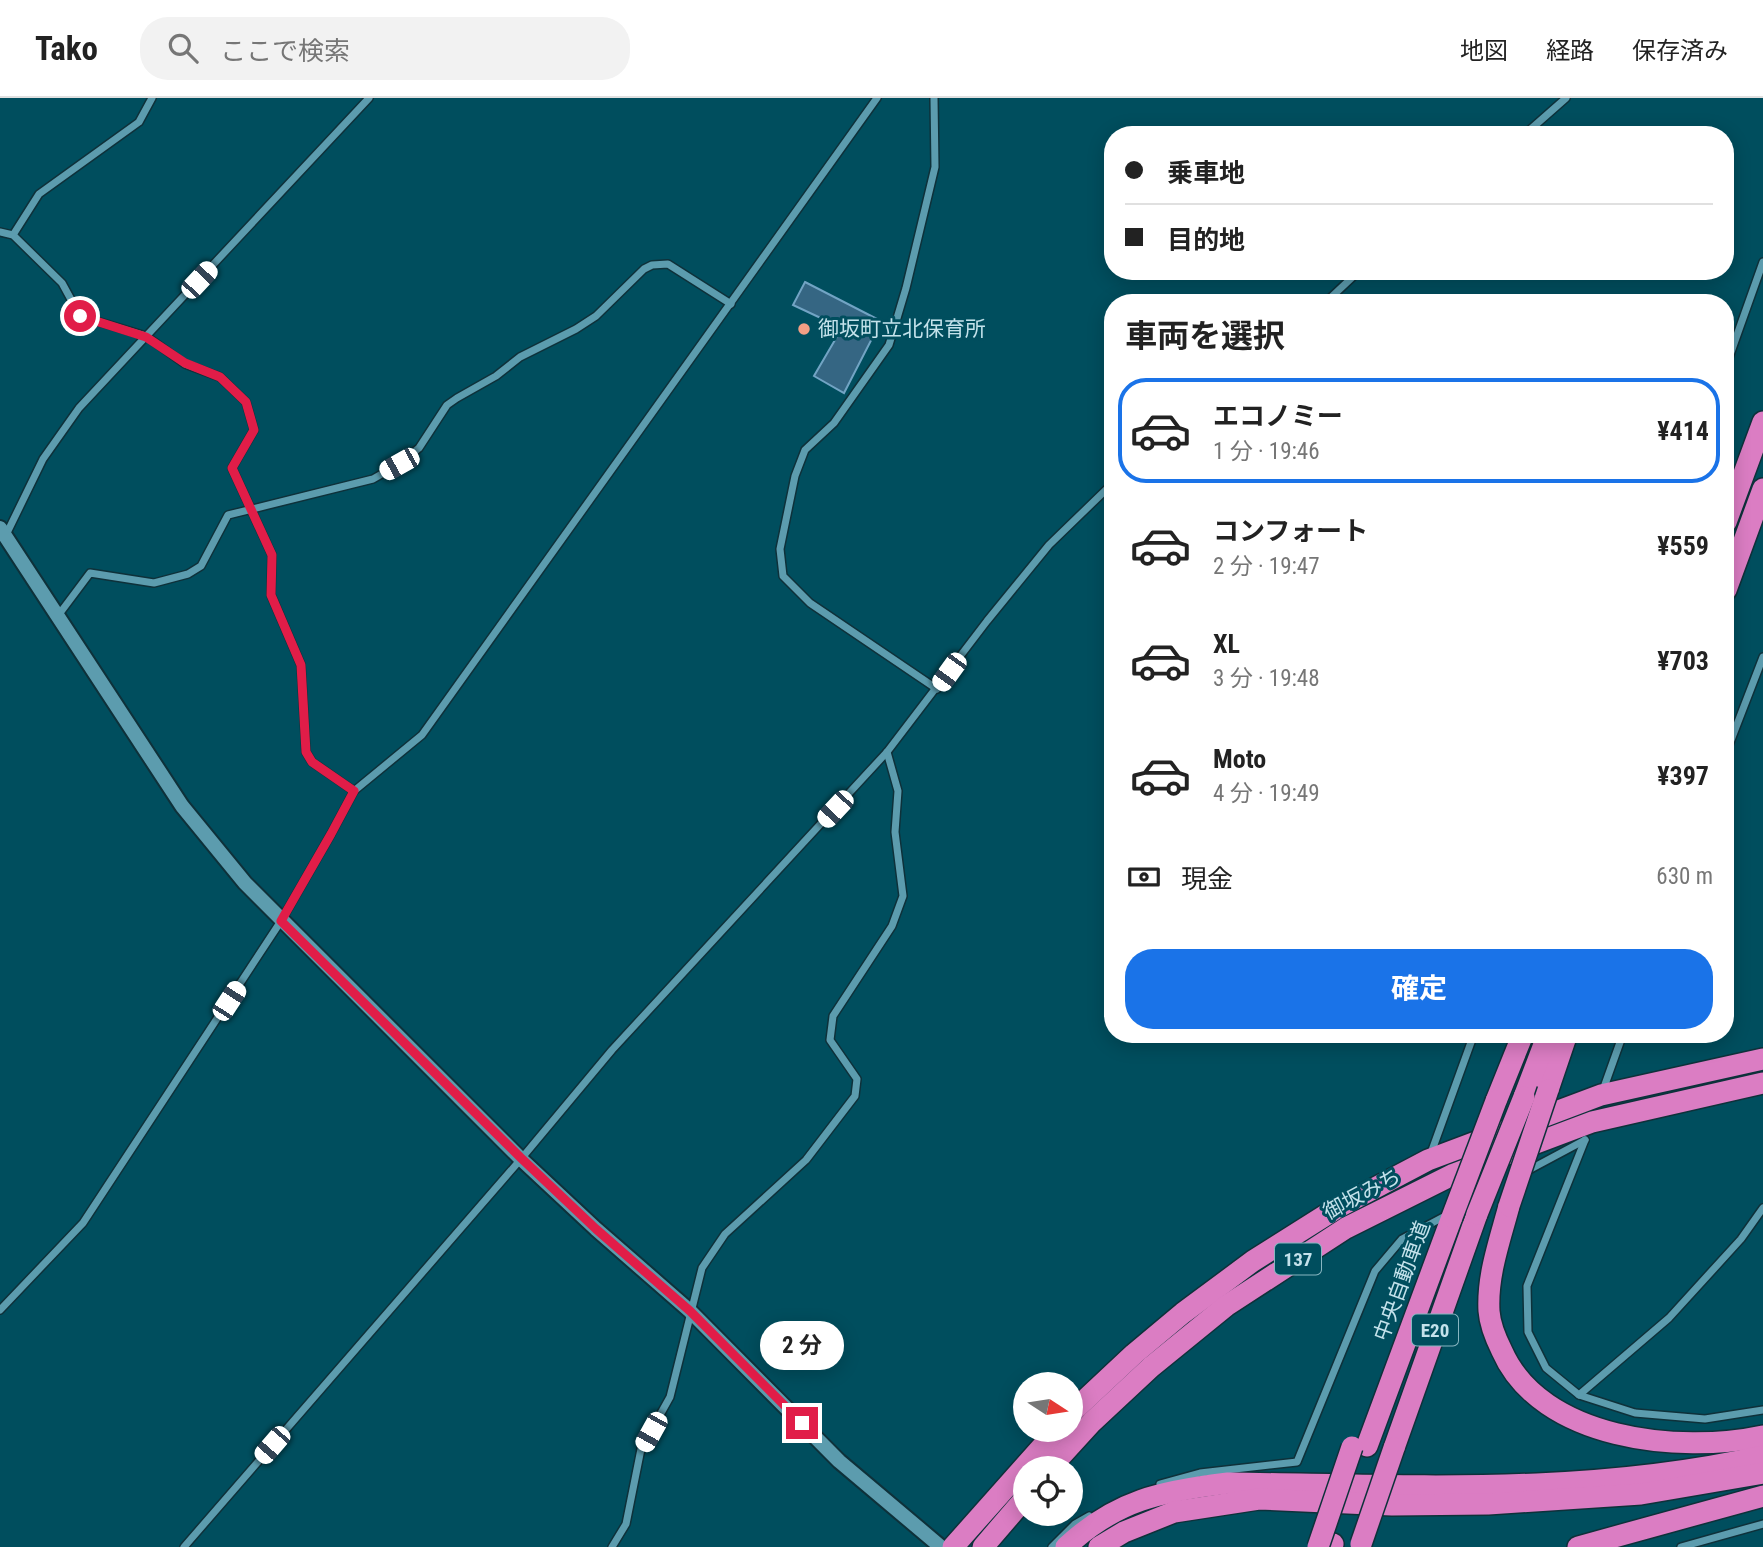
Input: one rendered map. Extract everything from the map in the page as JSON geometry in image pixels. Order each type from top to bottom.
[{"type":"highway","points":[[1734,500],[1763,422]]},
{"type":"highway","points":[[1734,568],[1763,489]]},
{"type":"highway","name":"中央自動車道","points":[[1361,1545],[1394,1448],[1467,1209],[1496,1101],[1519,1043]]},
{"type":"highway","name":"中央自動車道","points":[[1328,1546],[1360,1446],[1409,1330],[1524,1097],[1545,1043]]},
{"type":"highway","points":[[1564,1043],[1494,1259],[1489,1312],[1507,1363],[1521,1382],[1563,1414],[1617,1433],[1680,1443],[1719,1442],[1763,1436]]},
{"type":"highway","name":"御坂みち","points":[[1083,1402],[1134,1353],[1183,1312],[1253,1261],[1337,1208],[1428,1160],[1601,1096],[1763,1059]]},
{"type":"highway","name":"御坂みち","points":[[1061,1456],[1092,1422],[1151,1367],[1226,1306],[1346,1228],[1454,1174],[1588,1131],[1761,1084]]},
{"type":"highway","points":[[953,1547],[1046,1442]]},
{"type":"highway","points":[[1066,1547],[1106,1514],[1159,1493],[1196,1487],[1228,1483],[1491,1487],[1570,1484],[1662,1475],[1763,1456]]},
{"type":"highway","points":[[1099,1547],[1124,1532],[1174,1512],[1259,1499],[1392,1505],[1515,1503],[1641,1494],[1763,1473]]},
{"type":"highway","points":[[1578,1547],[1763,1496]]},
{"type":"highway","points":[[983,1547],[1013,1512]]},
{"type":"street","points":[[13,235],[39,194],[139,122],[152,98]]},
{"type":"street","points":[[369,98],[72,418],[43,459],[2,535],[182,806],[281,921],[521,1158],[596,1229],[690,1311],[839,1461],[941,1547]]},
{"type":"street","points":[[0,1310],[83,1223],[281,921],[354,791],[422,735],[877,98]]},
{"type":"street","points":[[934,98],[935,167],[889,345],[834,423],[805,450],[795,476],[780,549],[783,576],[810,603],[937,689]]},
{"type":"street","points":[[1534,126],[1566,98]]},
{"type":"street","points":[[0,232],[13,235],[62,283],[80,316],[146,337],[185,363],[220,377],[246,402],[254,430],[232,468],[272,555],[271,595],[301,665],[306,752],[312,762],[354,791]]},
{"type":"street","points":[[1734,344],[1763,262]]},
{"type":"street","points":[[57,617],[90,573],[154,583],[188,574],[201,566],[228,515],[373,479],[399,464],[419,448],[447,405],[496,376],[520,358],[596,316],[644,269],[652,265],[668,264],[731,304]]},
{"type":"street","points":[[1335,294],[1349,280]]},
{"type":"street","points":[[184,1547],[612,1050],[887,752],[1049,545],[1104,493]]},
{"type":"street","points":[[1734,732],[1763,657]]},
{"type":"street","points":[[611,1547],[625,1524],[641,1449],[670,1397],[702,1268],[725,1234],[806,1160],[855,1096],[857,1079],[830,1040],[833,1016],[892,926],[904,896],[895,832],[898,791],[887,752]]},
{"type":"street","points":[[1428,1160],[1471,1043]]},
{"type":"street","points":[[1620,1043],[1527,1286],[1528,1332],[1546,1368],[1578,1395],[1635,1413],[1705,1419],[1763,1410]]},
{"type":"street","points":[[1512,1180],[1588,1131]]},
{"type":"street","points":[[1148,1488],[1200,1474],[1297,1462],[1376,1271],[1402,1239],[1467,1209],[1500,1186]]},
{"type":"street","points":[[1578,1395],[1670,1318],[1741,1239],[1763,1208]]},
{"type":"street","points":[[1052,1547],[1075,1524],[1123,1498]]},
{"type":"street","points":[[1681,1547],[1763,1524]]},
{"type":"building","points":[[805,282],[881,321],[844,393],[814,376],[842,328],[793,305]]},
{"type":"place","name":"御坂町立北保育所","points":[[804,329]]},
{"type":"route","points":[[80,316],[146,337],[185,363],[220,377],[246,402],[254,430],[232,468],[272,555],[271,595],[301,665],[306,752],[312,762],[354,791],[281,921],[521,1158],[596,1229],[690,1311],[802,1423]]}]
